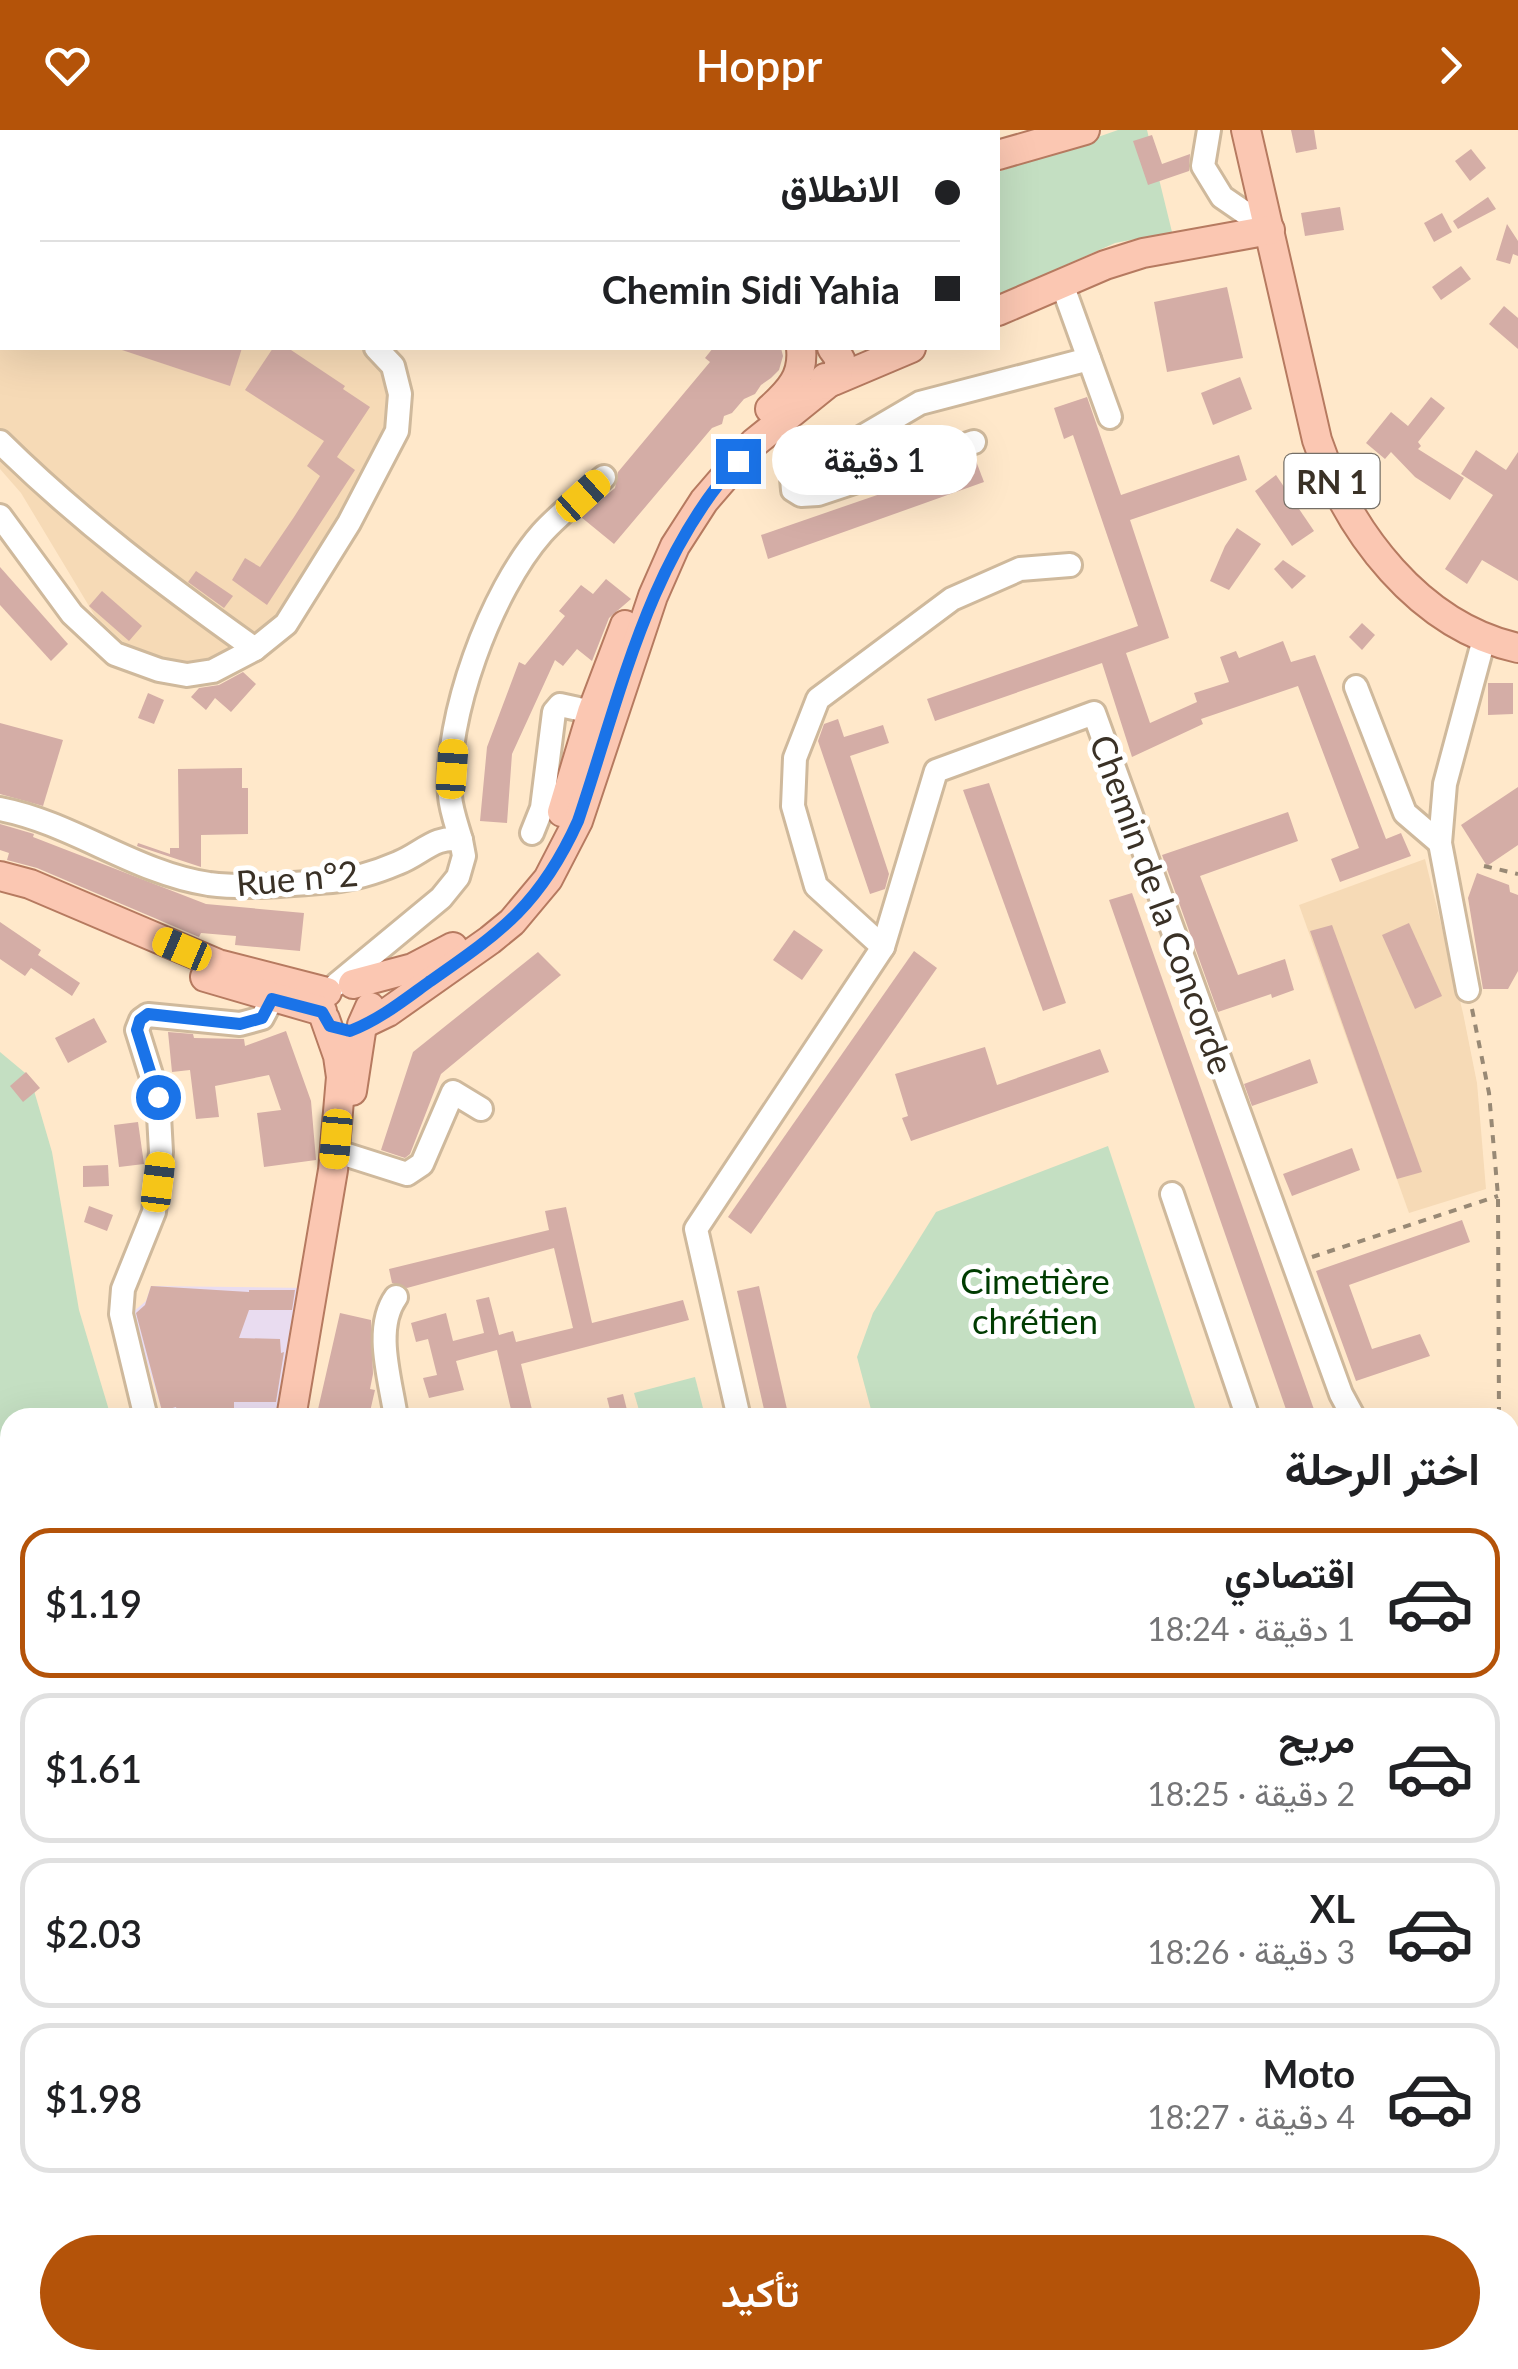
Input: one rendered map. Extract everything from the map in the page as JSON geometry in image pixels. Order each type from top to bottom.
[{"type":"main road","points":[[1000,154],[1085,130]]},
{"type":"main road","name":"RN 1","points":[[1246,130],[1317,440],[1334,484],[1369,542],[1399,577],[1449,619],[1484,639],[1518,648]]},
{"type":"main road","points":[[1000,310],[1143,252],[1270,230]]},
{"type":"main road","points":[[832,381],[840,366],[833,350]]},
{"type":"main road","points":[[333,998],[342,1031],[363,1024],[388,1012],[490,940],[522,912],[548,879],[578,821],[653,596],[675,546],[704,501],[754,442],[832,381],[906,350]]},
{"type":"main road","points":[[802,354],[819,375],[832,381]]},
{"type":"main road","points":[[0,876],[30,884],[218,964],[333,998],[446,952],[501,910],[526,883],[561,818],[592,712],[638,591],[663,540],[711,471],[789,392],[802,354]]},
{"type":"main road","points":[[0,893],[54,912],[219,984],[272,999],[310,1023],[327,1044],[342,1077]]},
{"type":"main road","points":[[272,999],[333,998],[362,989],[370,1003],[293,1408]]},
{"type":"main road","points":[[333,998],[342,1077],[337,1162]]},
{"type":"street","points":[[1209,130],[1202,166],[1222,197],[1270,230]]},
{"type":"street","points":[[1062,284],[1110,417]]},
{"type":"street","points":[[0,516],[72,614],[115,654],[159,670],[188,674],[213,671],[255,649],[286,624],[349,523],[397,431],[400,394],[394,366],[378,350]]},
{"type":"street","points":[[974,442],[818,494],[801,495],[792,490],[792,478],[920,403],[1089,359]]},
{"type":"street","points":[[0,442],[58,500],[145,571],[255,649]]},
{"type":"street","points":[[333,998],[458,878],[464,856],[450,796],[454,741],[466,682],[499,598],[541,534],[604,477]]},
{"type":"street","points":[[882,946],[816,886],[792,806],[795,758],[818,699],[952,599],[1020,569],[1070,565]]},
{"type":"street","points":[[1468,990],[1440,843],[1446,784],[1484,639]]},
{"type":"street","points":[[1356,687],[1406,813],[1440,843]]},
{"type":"street","points":[[532,833],[542,808],[554,712],[560,705],[568,704],[592,712]]},
{"type":"street","name":"Chemin de la Concorde","points":[[737,1408],[696,1228],[882,946],[936,770],[1094,712],[1349,1408]]},
{"type":"street","name":"Rue n°2","points":[[0,809],[32,815],[155,868],[208,884],[270,886],[348,880],[403,862],[437,841],[461,840]]},
{"type":"street","points":[[144,1408],[120,1314],[124,1289],[154,1212],[161,1152],[158,1097],[137,1030],[140,1020],[148,1014],[240,1024],[262,1018],[272,999]]},
{"type":"street","points":[[337,1162],[407,1174],[422,1164],[453,1092],[481,1109]]},
{"type":"street","points":[[1172,1194],[1245,1408]]},
{"type":"street","points":[[395,1408],[384,1330],[389,1307],[396,1297]]},
{"type":"path","points":[[1484,866],[1518,874]]},
{"type":"path","points":[[1468,990],[1489,1092],[1498,1196],[1499,1408]]},
{"type":"path","points":[[1293,1263],[1498,1196]]},
{"type":"shaded area","points":[[0,350],[366,350],[400,395],[369,474],[283,617],[217,668],[167,665],[123,642],[95,616],[21,493],[0,469]]},
{"type":"shaded area","points":[[1425,859],[1477,1083],[1486,1189],[1409,1213],[1299,905]]},
{"type":"shaded area","points":[[151,1286],[307,1288],[286,1408],[161,1408],[132,1313],[146,1301]]},
{"type":"green space","points":[[1118,130],[1147,130],[1172,232],[1115,243],[1000,294],[1000,171]]},
{"type":"green space","points":[[0,1052],[30,1077],[52,1152],[79,1310],[108,1408],[0,1408]]},
{"type":"green space","name":"Cimetière chrétien","points":[[1108,1146],[1195,1408],[871,1408],[857,1357],[873,1313],[936,1212]]},
{"type":"green space","points":[[695,1377],[703,1408],[638,1408],[634,1393]]},
{"type":"building","points":[[1291,130],[1314,130],[1317,149],[1296,153]]},
{"type":"building","points":[[1152,135],[1162,164],[1190,154],[1189,171],[1148,185],[1133,141]]},
{"type":"building","points":[[1471,149],[1486,168],[1470,181],[1455,161]]},
{"type":"building","points":[[1488,197],[1496,209],[1458,229],[1453,221]]},
{"type":"building","points":[[1340,207],[1344,230],[1305,236],[1301,213]]},
{"type":"building","points":[[1442,213],[1452,232],[1434,242],[1424,223]]},
{"type":"building","points":[[1507,224],[1518,241],[1518,256],[1513,254],[1510,264],[1496,260]]},
{"type":"building","points":[[1461,266],[1471,279],[1441,300],[1432,287]]},
{"type":"building","points":[[1227,287],[1243,358],[1167,372],[1154,302]]},
{"type":"building","points":[[1504,306],[1518,318],[1518,349],[1489,324]]},
{"type":"building","points":[[122,350],[241,350],[230,386]]},
{"type":"building","points":[[272,350],[291,350],[370,407],[337,457],[355,470],[267,605],[232,580],[245,558],[260,567],[294,517],[320,476],[307,466],[324,441],[245,390]]},
{"type":"building","points":[[711,350],[782,350],[783,356],[779,370],[755,394],[724,416],[722,424],[712,428],[614,544],[581,517],[615,488],[618,472],[710,362],[705,358]]},
{"type":"building","points":[[1240,377],[1252,409],[1213,425],[1201,393]]},
{"type":"building","points":[[1087,397],[1121,495],[1239,455],[1247,480],[1130,520],[1169,638],[1126,653],[1150,723],[1197,702],[1194,693],[1229,682],[1220,657],[1236,651],[1239,658],[1283,641],[1291,662],[1315,655],[1386,839],[1401,833],[1411,856],[1340,882],[1331,859],[1359,848],[1298,686],[1201,719],[1203,724],[1132,757],[1102,663],[935,721],[927,699],[1138,626],[1073,435],[1064,439],[1054,408]]},
{"type":"building","points":[[1431,397],[1445,408],[1418,442],[1418,449],[1464,478],[1450,500],[1415,477],[1391,452],[1385,459],[1366,443],[1391,412],[1408,426]]},
{"type":"building","points":[[1476,450],[1506,470],[1518,452],[1518,581],[1482,560],[1467,584],[1445,569],[1493,495],[1461,474]]},
{"type":"building","points":[[976,461],[984,482],[768,559],[761,535]]},
{"type":"building","points":[[1276,475],[1314,531],[1292,546],[1255,491]]},
{"type":"building","points":[[1237,528],[1261,544],[1229,590],[1210,581]]},
{"type":"building","points":[[1283,560],[1306,576],[1292,589],[1274,569]]},
{"type":"building","points":[[0,567],[68,644],[51,661],[0,605]]},
{"type":"building","points":[[196,571],[233,596],[224,608],[188,582]]},
{"type":"building","points":[[606,579],[631,599],[609,618],[592,661],[577,649],[563,666],[555,660],[512,754],[507,823],[480,821],[487,747],[519,662],[525,665],[565,616],[559,611],[581,585],[593,594]]},
{"type":"building","points":[[102,591],[142,626],[129,641],[89,606]]},
{"type":"building","points":[[1362,623],[1375,635],[1362,650],[1349,637]]},
{"type":"building","points":[[243,672],[256,684],[231,712],[215,698],[206,710],[191,697],[199,688],[219,685]]},
{"type":"building","points":[[1488,683],[1513,683],[1513,714],[1488,715]]},
{"type":"building","points":[[148,693],[164,700],[154,724],[138,718]]},
{"type":"building","points":[[838,719],[844,737],[883,725],[889,743],[850,756],[889,874],[885,889],[870,894],[818,741],[824,724]]},
{"type":"building","points":[[0,723],[63,740],[43,806],[0,794]]},
{"type":"building","points":[[242,768],[242,788],[248,788],[248,834],[201,835],[201,867],[137,846],[138,843],[170,854],[170,848],[179,848],[178,769]]},
{"type":"building","points":[[989,783],[1066,1003],[1043,1011],[963,790]]},
{"type":"building","points":[[1518,787],[1518,845],[1487,866],[1461,825]]},
{"type":"building","points":[[1288,812],[1298,841],[1200,876],[1238,975],[1285,959],[1294,990],[1218,1012],[1162,855]]},
{"type":"building","points":[[0,824],[206,904],[304,913],[300,951],[235,945],[236,936],[201,933],[199,937],[37,868],[7,860],[9,853],[0,850]]},
{"type":"building","points":[[1477,873],[1509,885],[1510,892],[1518,895],[1518,971],[1508,989],[1483,989],[1468,898]]},
{"type":"building","points":[[1132,893],[1313,1408],[1286,1408],[1109,900]]},
{"type":"building","points":[[0,922],[41,950],[38,955],[80,983],[72,996],[31,968],[25,976],[0,959]]},
{"type":"building","points":[[1409,923],[1442,996],[1415,1009],[1382,935]]},
{"type":"building","points":[[1332,925],[1422,1172],[1397,1179],[1310,931]]},
{"type":"building","points":[[794,930],[823,950],[802,980],[773,960]]},
{"type":"building","points":[[914,951],[937,968],[751,1234],[728,1217]]},
{"type":"building","points":[[538,952],[561,975],[441,1074],[410,1154],[405,1158],[381,1150],[413,1052]]},
{"type":"building","points":[[94,1018],[107,1042],[68,1063],[55,1038]]},
{"type":"building","points":[[286,1031],[311,1101],[316,1160],[264,1167],[257,1113],[281,1110],[269,1075],[215,1086],[219,1117],[196,1119],[190,1070],[172,1072],[168,1032],[193,1034],[194,1038],[244,1039],[245,1046]]},
{"type":"building","points":[[985,1047],[997,1085],[1100,1049],[1109,1072],[911,1141],[902,1118],[908,1116],[895,1074]]},
{"type":"building","points":[[1310,1059],[1318,1083],[1252,1106],[1244,1084]]},
{"type":"building","points":[[26,1072],[40,1088],[23,1102],[10,1086]]},
{"type":"building","points":[[138,1122],[144,1164],[119,1167],[114,1125]]},
{"type":"building","points":[[1352,1148],[1360,1170],[1292,1196],[1283,1174]]},
{"type":"building","points":[[108,1165],[109,1186],[83,1187],[83,1166]]},
{"type":"building","points":[[89,1206],[113,1215],[107,1231],[84,1222]]},
{"type":"building","points":[[566,1207],[592,1323],[683,1300],[689,1320],[521,1364],[532,1408],[511,1408],[497,1350],[456,1361],[464,1390],[429,1398],[423,1378],[437,1375],[428,1339],[416,1342],[411,1323],[446,1313],[453,1341],[484,1333],[476,1300],[489,1297],[499,1335],[513,1331],[516,1342],[573,1328],[554,1248],[407,1288],[392,1283],[389,1269],[549,1230],[545,1211]]},
{"type":"building","points":[[1462,1220],[1470,1242],[1349,1285],[1372,1349],[1420,1334],[1430,1356],[1356,1381],[1316,1271]]},
{"type":"building","points":[[151,1286],[249,1292],[295,1290],[292,1310],[249,1310],[239,1338],[280,1339],[281,1353],[284,1352],[276,1402],[234,1402],[234,1408],[161,1408],[136,1313],[145,1305]]},
{"type":"building","points":[[759,1286],[787,1408],[764,1408],[737,1291]]},
{"type":"building","points":[[340,1313],[371,1320],[370,1389],[375,1390],[371,1408],[318,1408]]},
{"type":"building","points":[[623,1394],[626,1408],[610,1408],[607,1398]]},
{"type":"route","points":[[158,1097],[137,1030],[140,1020],[148,1014],[240,1024],[262,1018],[272,999],[322,1012],[330,1026],[350,1031],[388,1012],[490,940],[531,902],[563,856],[578,821],[653,596],[675,546],[704,501],[738,461]]}]
